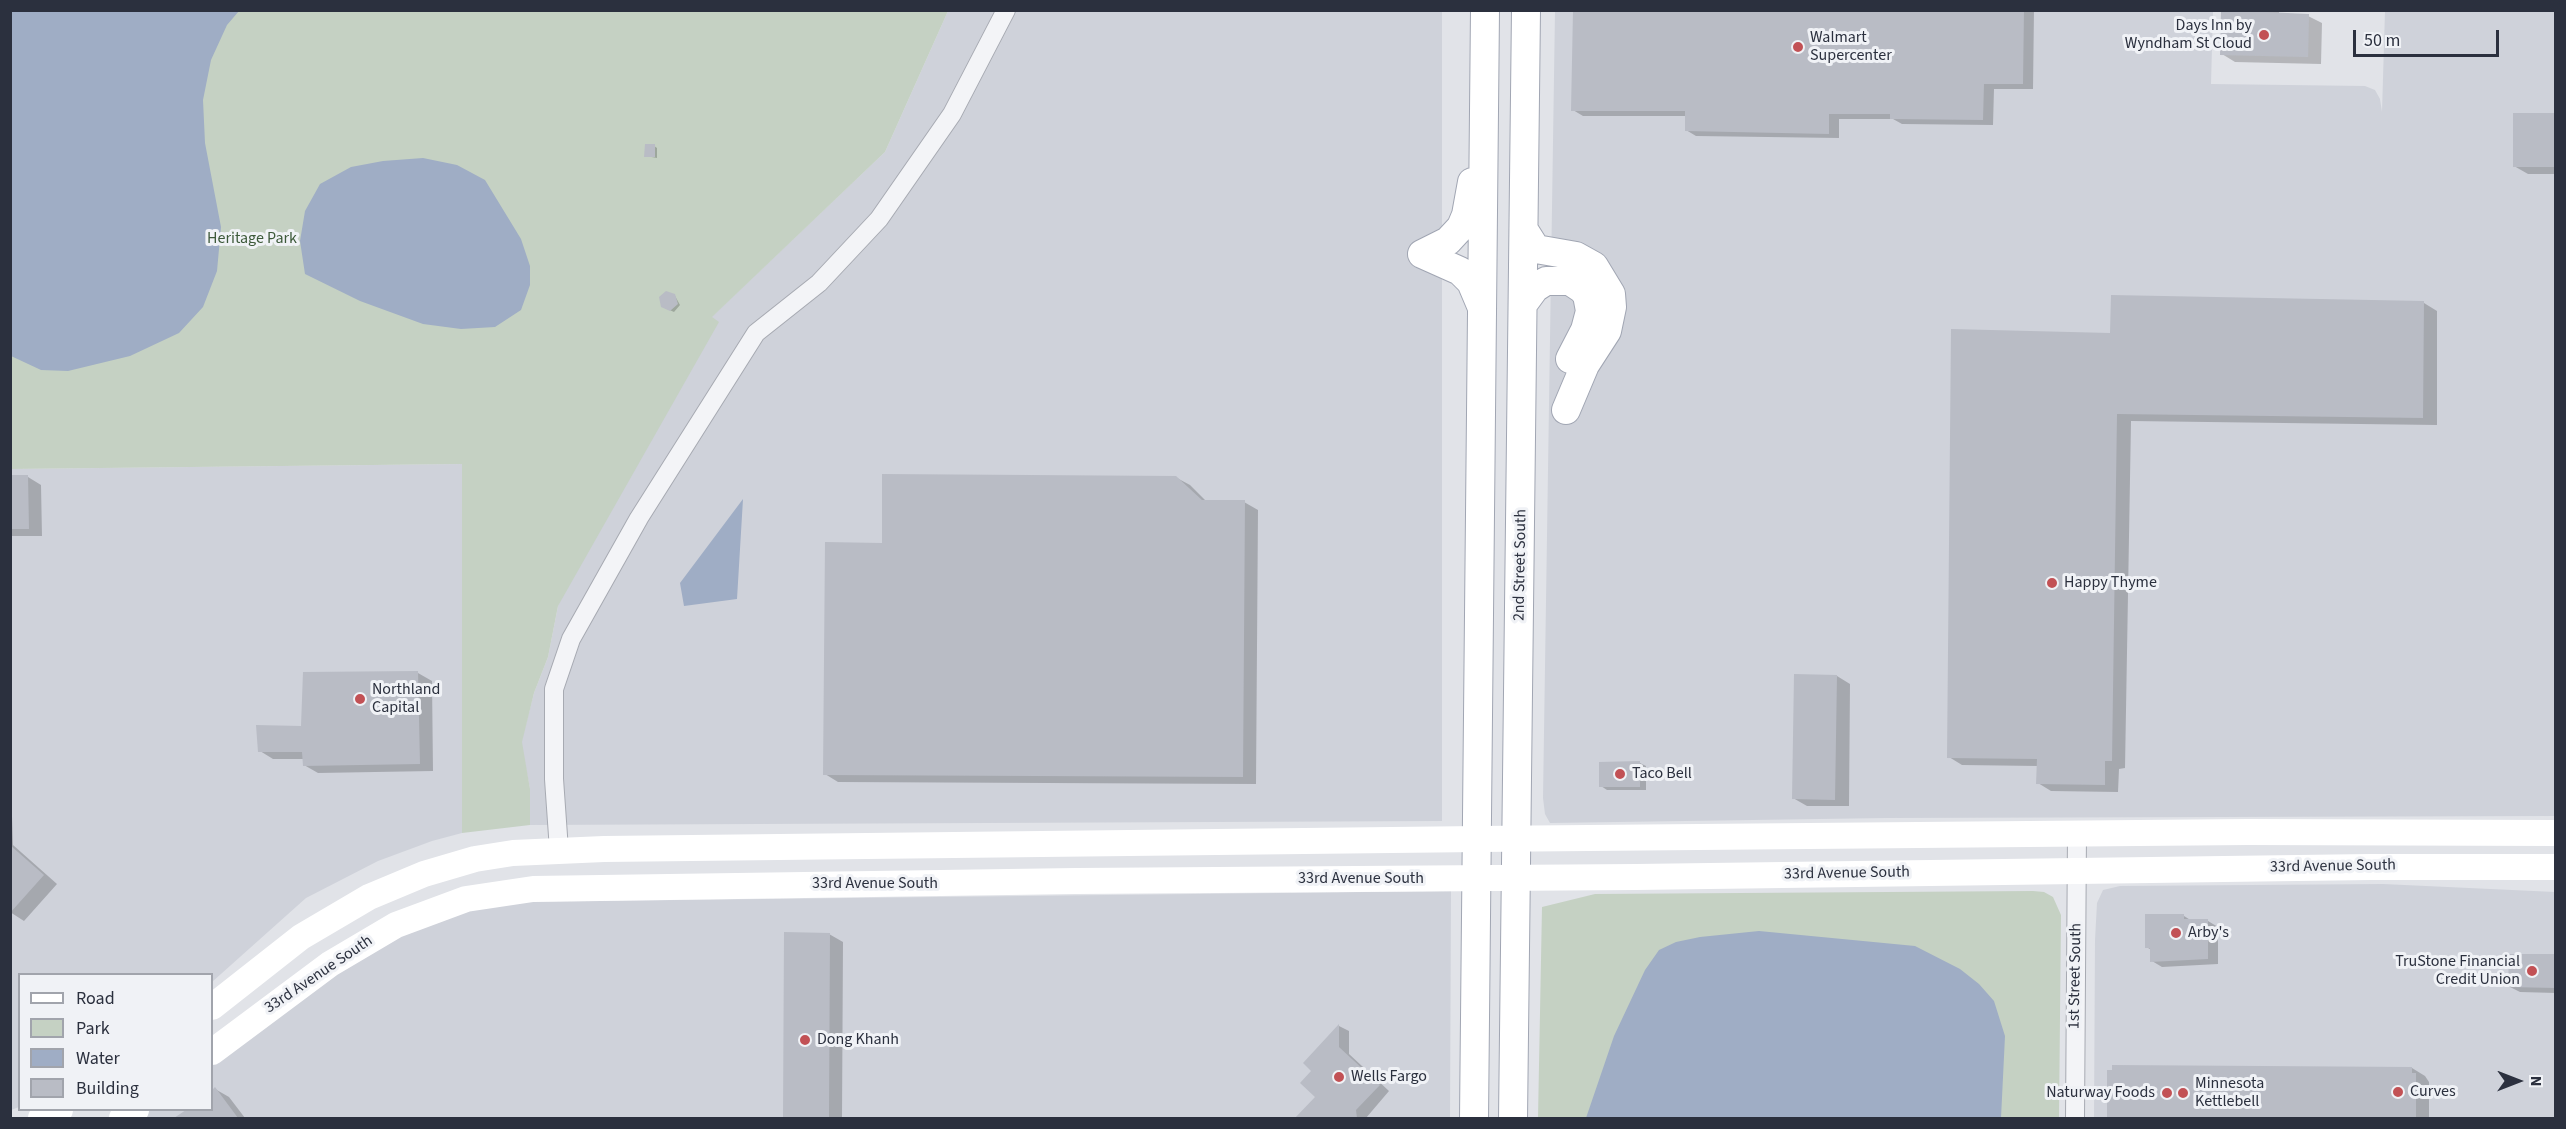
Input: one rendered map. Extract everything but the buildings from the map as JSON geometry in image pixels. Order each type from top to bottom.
[{"type":"main road","points":[[1474,1119],[1479,839],[1485,10]]},
{"type":"main road","name":"2nd Street South","points":[[1513,1119],[1526,10]]},
{"type":"main road","points":[[1483,311],[1471,282],[1460,272],[1422,254],[1448,241],[1461,226],[1466,215],[1485,130]]},
{"type":"main road","points":[[1524,230],[1536,249],[1576,256],[1594,266],[1611,294],[1611,319],[1607,330],[1585,365],[1566,410],[1571,355],[1588,320],[1590,303],[1587,295],[1570,281],[1546,281],[1535,288],[1524,303]]},
{"type":"main road","name":"33rd Avenue South","points":[[213,1006],[301,938],[346,909],[412,878],[475,859],[513,853],[560,850],[1518,838],[2556,833]]},
{"type":"main road","name":"33rd Avenue South","points":[[213,1051],[330,964],[374,937],[442,907],[510,891],[576,887],[1478,879],[2077,870],[2556,867]]},
{"type":"main road","points":[[41,1119],[58,1111]]},
{"type":"street","points":[[560,850],[554,778],[554,689],[572,639],[639,518],[756,333],[819,283],[879,219],[952,114],[1006,10]]},
{"type":"street","name":"1st Street South","points":[[2075,1119],[2078,834]]},
{"type":"shaded area","points":[[948,11],[1442,11],[1442,821],[530,825],[530,789],[521,743],[534,693],[548,657],[571,540],[669,357],[885,152]]},
{"type":"shaded area","points":[[1555,11],[2213,11],[2211,84],[2365,86],[2375,90],[2380,99],[2382,112],[2385,11],[2555,11],[2555,816],[1887,818],[1550,823],[1545,814],[1543,798]]},
{"type":"shaded area","points":[[462,464],[462,833],[432,841],[378,861],[306,898],[213,981],[213,973],[18,973],[18,1107],[11,1110],[11,469]]},
{"type":"shaded area","points":[[2383,884],[2555,892],[2555,1118],[2094,1118],[2095,940],[2097,903],[2103,890],[2120,886]]},
{"type":"shaded area","points":[[1451,891],[1450,1118],[136,1118],[146,1111],[213,1111],[213,1063],[377,945],[452,912],[505,902]]},
{"type":"green space","name":"Heritage Park","points":[[10,11],[948,11],[885,152],[712,317],[719,322],[558,606],[548,657],[534,693],[522,742],[530,789],[530,825],[462,833],[462,464],[11,469]]},
{"type":"green space","points":[[2044,892],[2053,897],[2061,915],[2059,1118],[1538,1118],[1542,907],[1595,894]]},
{"type":"water","points":[[10,11],[239,11],[227,25],[211,60],[203,100],[205,143],[221,227],[217,271],[203,307],[179,333],[130,356],[68,371],[41,370],[11,356]]},
{"type":"water","points":[[423,158],[457,165],[485,180],[521,239],[530,266],[530,285],[521,310],[495,327],[461,329],[423,324],[360,301],[305,274],[300,241],[305,211],[320,184],[351,167],[383,161]]},
{"type":"water","points":[[743,499],[737,599],[684,606],[680,583]]},
{"type":"water","points":[[1759,931],[1915,946],[1960,969],[1979,984],[1994,1001],[2005,1036],[2001,1118],[1586,1118],[1614,1036],[1645,970],[1659,950],[1676,942],[1700,937]]},
{"type":"place","name":"Days Inn by Wyndham St Cloud","points":[[2264,35]]},
{"type":"place","name":"Walmart Supercenter","points":[[1798,47]]},
{"type":"place","name":"Happy Thyme","points":[[2052,583]]},
{"type":"place","name":"Northland Capital","points":[[360,699]]},
{"type":"place","name":"Taco Bell","points":[[1620,774]]},
{"type":"place","name":"Arby's","points":[[2176,933]]},
{"type":"place","name":"TruStone Financial Credit Union","points":[[2532,971]]},
{"type":"place","name":"Dong Khanh","points":[[805,1040]]},
{"type":"place","name":"Wells Fargo","points":[[1339,1077]]},
{"type":"place","name":"Curves","points":[[2398,1092]]},
{"type":"place","name":"Naturway Foods","points":[[2167,1093]]},
{"type":"place","name":"Minnesota Kettlebell","points":[[2183,1093]]}]
